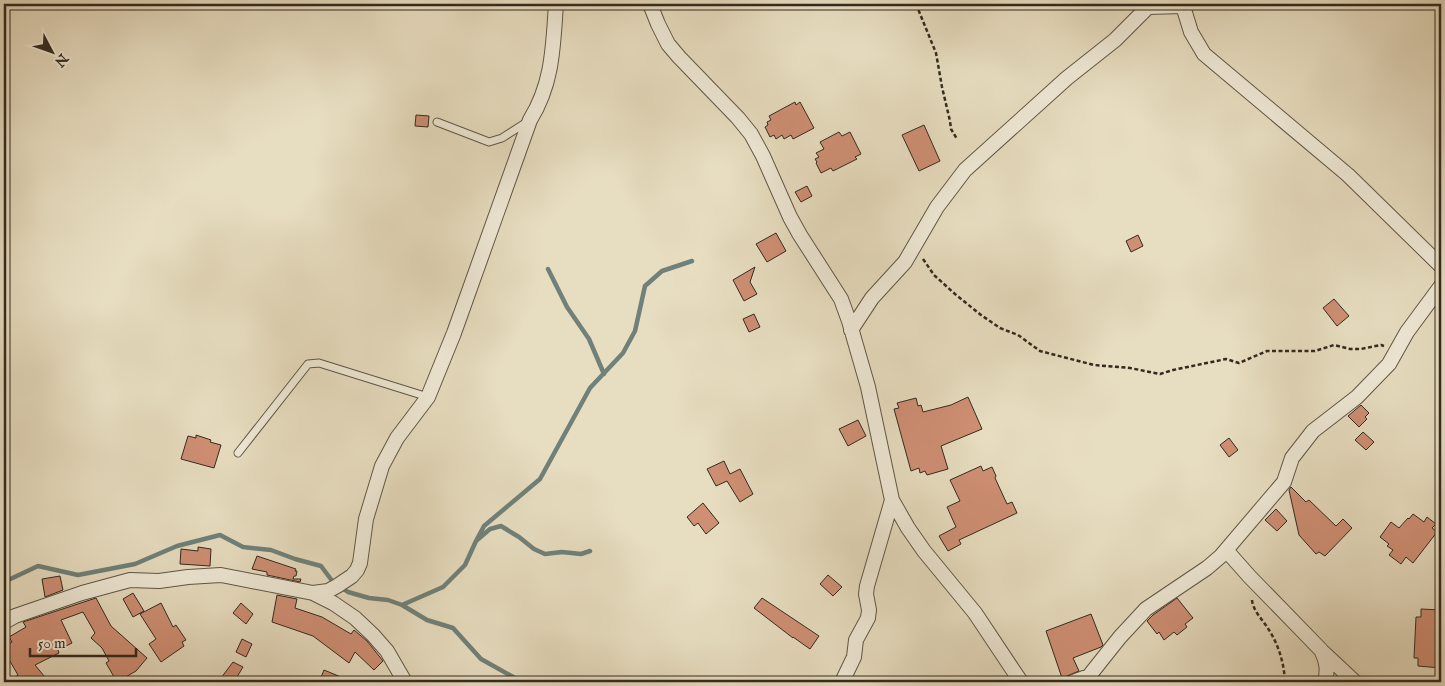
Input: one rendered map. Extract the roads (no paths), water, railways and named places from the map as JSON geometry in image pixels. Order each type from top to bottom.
[{"type":"street","points":[[313,593],[328,591],[337,586],[352,576],[360,563],[366,519],[382,466],[397,438],[428,397],[454,333],[530,120],[546,87],[552,56],[556,4]]},
{"type":"street","points":[[650,4],[668,44],[751,134],[772,174],[796,229],[841,299],[868,387],[892,500],[924,551],[975,612],[1020,682]]},
{"type":"street","points":[[851,330],[872,298],[906,262],[937,207],[965,170],[1067,78],[1114,40],[1146,5],[1184,5],[1191,32],[1204,54],[1348,175],[1441,266]]},
{"type":"street","points":[[1073,682],[1090,676],[1120,637],[1146,609],[1207,568],[1226,550],[1284,482],[1292,458],[1312,430],[1357,397],[1390,364],[1407,332],[1441,286]]},
{"type":"street","points":[[842,682],[854,657],[856,640],[868,618],[867,586],[892,500]]},
{"type":"street","points":[[1226,550],[1321,650],[1355,682]]},
{"type":"street","points":[[4,622],[15,616],[82,592],[130,580],[159,580],[221,575],[313,593],[340,608],[355,618],[388,652],[405,682]]},
{"type":"street","points":[[1321,650],[1326,662],[1327,673],[1325,682]]},
{"type":"lane","points":[[438,122],[489,142],[502,138],[530,120]]},
{"type":"lane","points":[[238,453],[308,364],[319,363],[428,397]]},
{"type":"waterway","points":[[476,541],[484,526],[540,479],[590,388],[623,353],[635,331],[645,286],[662,271],[692,261]]},
{"type":"waterway","points":[[548,269],[567,307],[589,339],[604,374]]},
{"type":"waterway","points":[[402,605],[443,587],[465,565],[476,541],[490,529],[501,526],[534,549],[545,554],[562,552],[581,554],[590,551]]},
{"type":"waterway","points":[[4,582],[38,566],[78,575],[135,564],[177,546],[220,535],[243,547],[271,550],[321,566],[333,582],[348,592],[369,598],[388,600],[402,605],[427,620],[453,628],[481,659],[522,682]]}]
